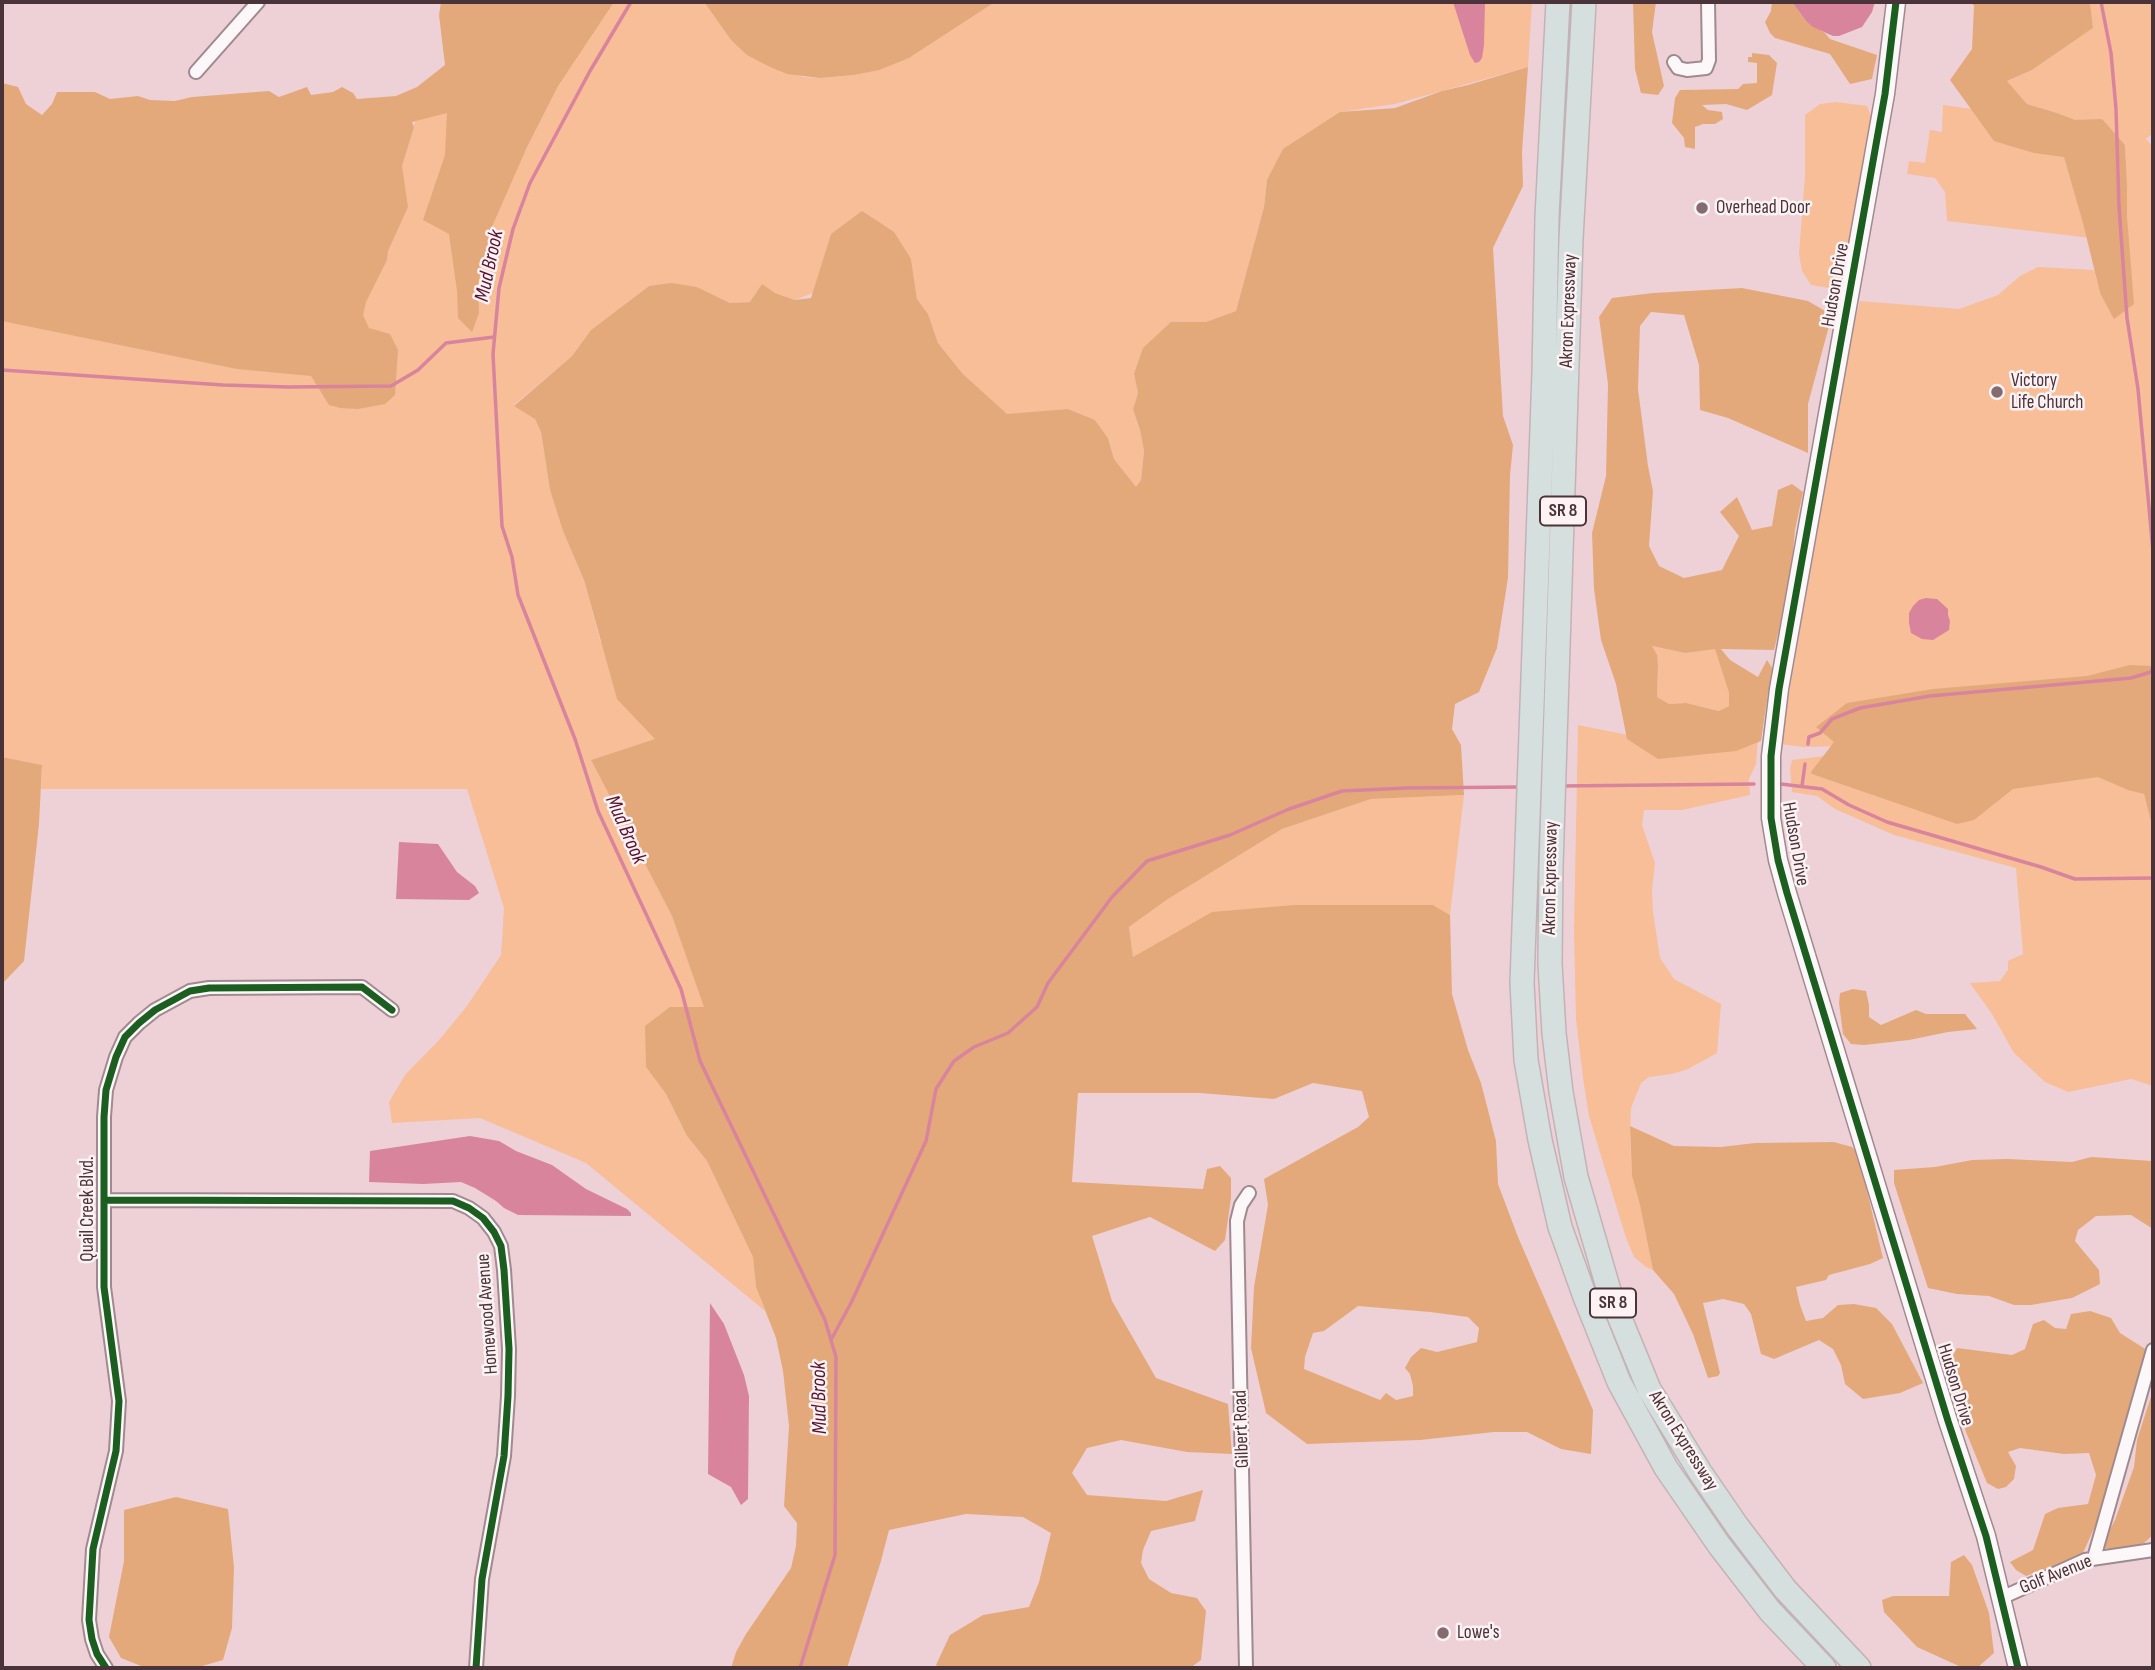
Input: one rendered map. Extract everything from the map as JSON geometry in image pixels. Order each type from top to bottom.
[{"type":"highway","name":"Akron Expressway","points":[[1558,2],[1547,217],[1525,862],[1522,982],[1527,1060],[1540,1140],[1560,1227],[1619,1382],[1666,1468],[1719,1545],[1770,1611],[1824,1668]]},
{"type":"highway","name":"Akron Expressway","points":[[1584,2],[1571,252],[1551,866],[1550,964],[1561,1092],[1576,1177],[1610,1294],[1649,1389],[1737,1526],[1785,1589],[1859,1668]]},
{"type":"street","points":[[196,72],[258,2]]},
{"type":"street","points":[[1674,62],[1678,68],[1687,70],[1706,68],[1709,60],[1708,2]]},
{"type":"street","name":"Hudson Drive","points":[[1896,2],[1885,94],[1779,689],[1771,756],[1771,818],[1787,893],[1948,1421],[1986,1536],[2018,1668]]},
{"type":"street","name":"Quail Creek Blvd.","points":[[106,1668],[97,1654],[89,1619],[93,1549],[116,1451],[119,1401],[104,1287],[104,1117],[110,1071],[125,1038],[139,1023],[155,1010],[190,991],[209,988],[362,987],[392,1010]]},
{"type":"street","name":"Gilbert Road","points":[[1247,1668],[1237,1221],[1241,1205],[1249,1193]]},
{"type":"street","name":"Homewood Avenue","points":[[105,1200],[453,1201],[483,1218],[501,1246],[509,1349],[504,1457],[482,1580],[476,1668]]},
{"type":"street","points":[[2094,1558],[2153,1350]]},
{"type":"street","name":"Golf Avenue","points":[[2001,1598],[2094,1558],[2153,1550]]},
{"type":"shaded area","points":[[441,2],[614,2],[558,86],[527,147],[491,229],[478,284],[479,313],[472,332],[458,318],[449,234],[423,220],[445,155],[447,113],[412,122],[414,127],[402,166],[408,207],[388,251],[387,260],[366,302],[363,315],[369,328],[390,334],[398,350],[395,395],[385,404],[358,409],[340,408],[329,405],[311,376],[237,369],[2,321],[2,83],[18,87],[26,104],[42,115],[52,104],[57,92],[95,92],[110,99],[138,96],[150,100],[175,101],[192,97],[269,91],[279,97],[307,87],[311,95],[333,92],[342,87],[353,93],[357,99],[396,96],[417,87],[445,65],[439,15]]},
{"type":"shaded area","points":[[478,2],[704,2],[731,40],[770,67],[804,77],[820,78],[854,75],[909,58],[995,2],[1532,2],[1528,67],[1395,104],[1340,112],[1267,180],[1264,207],[1236,311],[1206,322],[1171,322],[1134,374],[1138,393],[1133,409],[1144,451],[1141,480],[1136,488],[1114,459],[1108,438],[1095,420],[1068,409],[1007,415],[963,374],[938,343],[928,314],[917,299],[911,259],[848,223],[831,234],[813,293],[795,300],[775,293],[750,302],[730,303],[697,287],[649,286],[591,330],[572,356],[514,405],[535,419],[541,432],[550,490],[563,531],[584,580],[600,640],[656,739],[591,760],[672,916],[705,1007],[670,1007],[646,1067],[666,1094],[687,1136],[707,1161],[753,1257],[756,1287],[765,1311],[586,1163],[480,1118],[392,1123],[389,1102],[405,1075],[467,1006],[501,955],[504,908],[467,789],[41,789],[42,765],[2,757],[2,303],[402,166],[419,108],[461,39]]},
{"type":"shaded area","points":[[704,2],[995,2],[909,58],[879,70],[820,78],[787,74],[747,55],[731,40]]},
{"type":"shaded area","points":[[1453,2],[1485,2],[1484,45],[1479,62],[1475,63],[1470,55]]},
{"type":"shaded area","points":[[1633,2],[1656,2],[1652,32],[1664,86],[1658,95],[1641,93],[1635,69]]},
{"type":"shaded area","points":[[1772,2],[1792,2],[1806,21],[1830,39],[1877,55],[1872,79],[1850,84],[1830,54],[1775,38],[1765,22]]},
{"type":"shaded area","points":[[1792,2],[1875,2],[1862,27],[1833,36],[1813,27]]},
{"type":"shaded area","points":[[1971,2],[2090,2],[2093,28],[2032,70],[2007,81],[2027,104],[2075,120],[2102,119],[2125,145],[2134,304],[2114,319],[2100,293],[2064,157],[2034,153],[1994,141],[1950,80],[1972,49],[1974,6]]},
{"type":"shaded area","points":[[2090,2],[2153,2],[2153,133],[2146,139],[2153,146],[2153,705],[1840,746],[1804,747],[1780,744],[1852,332],[1860,301],[1959,309],[1998,295],[2020,276],[2038,267],[2094,270],[2100,293],[2127,217],[2125,144],[2057,113],[2027,104],[2007,81],[2032,70],[2093,28]]},
{"type":"shaded area","points":[[1752,53],[1769,55],[1777,63],[1772,95],[1747,110],[1726,104],[1702,105],[1708,110],[1722,112],[1723,119],[1715,124],[1695,127],[1695,149],[1685,147],[1684,138],[1672,123],[1675,98],[1680,90],[1738,89],[1743,84],[1757,83],[1757,63],[1748,62]]},
{"type":"shaded area","points":[[1528,67],[1522,152],[1523,186],[1493,248],[1503,416],[1513,445],[1508,578],[1497,648],[1479,692],[1455,704],[1452,729],[1461,745],[1464,795],[1371,799],[1282,829],[1168,899],[1129,927],[1133,957],[1212,912],[1294,905],[1433,905],[1450,915],[1452,994],[1468,1050],[1481,1083],[1496,1141],[1498,1184],[1518,1237],[1593,1410],[1591,1454],[1561,1449],[1527,1432],[1494,1432],[1420,1440],[1307,1444],[1266,1413],[1251,1348],[1254,1287],[1268,1205],[1264,1179],[1358,1127],[1369,1117],[1362,1091],[1313,1083],[1274,1099],[1200,1093],[1078,1093],[1072,1182],[1203,1189],[1207,1169],[1220,1166],[1231,1178],[1225,1240],[1215,1251],[1150,1217],[1092,1236],[1112,1301],[1156,1378],[1228,1404],[1232,1454],[1187,1452],[1121,1440],[1087,1448],[1072,1473],[1087,1495],[1166,1501],[1203,1490],[1195,1521],[1151,1531],[1141,1563],[1149,1579],[1171,1593],[1197,1598],[1206,1611],[1201,1660],[1190,1668],[940,1668],[936,1665],[950,1635],[983,1615],[1029,1607],[1039,1582],[1051,1533],[1023,1517],[966,1514],[889,1530],[847,1668],[731,1668],[746,1634],[791,1568],[796,1546],[797,1523],[784,1506],[789,1426],[783,1371],[776,1338],[756,1287],[753,1257],[707,1161],[687,1136],[666,1094],[646,1067],[645,1026],[670,1007],[704,1007],[672,916],[591,760],[655,739],[617,699],[584,580],[563,531],[550,490],[541,432],[535,419],[514,406],[572,356],[591,330],[649,286],[671,283],[697,287],[730,303],[750,302],[762,284],[775,293],[795,300],[811,298],[831,234],[862,211],[894,232],[911,259],[917,299],[928,314],[938,343],[963,374],[1007,414],[1068,409],[1095,420],[1108,438],[1114,459],[1136,487],[1141,480],[1144,451],[1133,409],[1138,393],[1134,374],[1143,348],[1171,322],[1206,322],[1236,311],[1264,207],[1267,180],[1283,149],[1340,112],[1395,108]],"holes":[[[1358,1306],[1468,1317],[1479,1328],[1477,1342],[1437,1352],[1421,1348],[1411,1357],[1405,1368],[1410,1374],[1413,1396],[1396,1400],[1386,1393],[1380,1400],[1304,1369],[1313,1333],[1324,1331]]]},
{"type":"shaded area","points":[[1836,102],[1867,106],[1871,116],[1844,277],[1842,283],[1829,288],[1811,285],[1802,271],[1799,254],[1805,176],[1805,115],[1820,104]]},
{"type":"shaded area","points":[[1943,105],[1979,110],[2093,147],[2091,238],[1947,221],[1945,192],[1935,178],[1907,174],[1909,161],[1925,163],[1930,130],[1942,132]]},
{"type":"shaded area","points":[[1742,288],[1808,301],[1832,315],[1808,404],[1808,453],[1728,418],[1700,410],[1699,365],[1684,315],[1651,312],[1640,326],[1638,389],[1653,491],[1649,546],[1659,566],[1684,578],[1722,570],[1739,536],[1720,512],[1737,497],[1752,530],[1772,526],[1778,490],[1792,484],[1803,492],[1795,530],[1790,586],[1774,650],[1721,649],[1730,660],[1758,677],[1767,660],[1774,671],[1761,741],[1736,751],[1658,759],[1627,739],[1616,684],[1601,640],[1594,589],[1592,533],[1606,476],[1608,384],[1599,317],[1612,298]],"holes":[[[1652,646],[1685,653],[1715,649],[1729,693],[1729,706],[1719,711],[1686,703],[1669,704],[1657,697],[1658,665]]]},
{"type":"shaded area","points":[[1926,598],[1937,599],[1948,609],[1950,621],[1949,630],[1933,640],[1922,639],[1911,633],[1909,623],[1909,613],[1913,606]]},
{"type":"shaded area","points":[[1651,646],[1685,653],[1715,648],[1729,693],[1729,706],[1720,711],[1686,703],[1669,704],[1657,697],[1658,665]]},
{"type":"shaded area","points":[[2130,665],[2153,666],[2153,829],[2144,794],[2098,777],[2013,789],[1974,820],[1957,824],[1811,772],[1834,742],[1816,727],[1847,703],[1933,689],[2087,676]]},
{"type":"shaded area","points":[[2109,721],[2144,794],[2153,829],[2153,1086],[2131,1079],[2068,1092],[2045,1082],[2014,1053],[1992,1014],[1970,983],[2000,981],[2008,970],[2008,961],[2023,954],[2016,868],[1894,835],[1835,809],[1817,796],[1792,792],[1790,769],[1792,760]]},
{"type":"shaded area","points":[[1578,725],[1628,735],[1759,728],[1756,764],[1749,779],[1750,795],[1682,810],[1644,810],[1642,825],[1655,863],[1653,912],[1660,958],[1674,979],[1721,1004],[1717,1053],[1688,1069],[1649,1077],[1641,1083],[1631,1108],[1632,1176],[1653,1270],[1634,1257],[1625,1235],[1589,1116],[1583,1078],[1576,1019],[1574,931]]},
{"type":"shaded area","points":[[2,757],[42,765],[39,824],[24,961],[2,984]]},
{"type":"shaded area","points":[[1464,795],[1450,915],[1433,905],[1294,905],[1175,933],[1133,958],[1129,927],[1168,899],[1282,829],[1371,799]]},
{"type":"shaded area","points":[[399,842],[438,844],[457,872],[475,886],[479,893],[469,900],[396,899]]},
{"type":"shaded area","points":[[1853,989],[1866,991],[1869,1017],[1881,1025],[1916,1010],[1926,1014],[1965,1014],[1977,1029],[1909,1040],[1851,1044],[1843,1034],[1839,1003],[1840,993]]},
{"type":"shaded area","points":[[1630,1126],[1674,1146],[1721,1147],[1755,1143],[1834,1142],[1852,1147],[1858,1153],[1883,1258],[1829,1275],[1826,1280],[1796,1287],[1800,1305],[1806,1321],[1823,1318],[1838,1305],[1854,1304],[1876,1308],[1892,1324],[1923,1383],[1900,1393],[1863,1399],[1845,1384],[1841,1365],[1833,1349],[1819,1340],[1774,1359],[1761,1354],[1751,1314],[1744,1304],[1723,1299],[1703,1303],[1720,1373],[1708,1378],[1693,1334],[1674,1294],[1653,1270],[1632,1176]]},
{"type":"shaded area","points":[[470,1136],[499,1141],[552,1165],[586,1189],[627,1209],[631,1216],[518,1215],[461,1182],[369,1182],[370,1151]]},
{"type":"shaded area","points":[[2091,1157],[2153,1161],[2153,1229],[2131,1215],[2096,1216],[2078,1230],[2075,1241],[2099,1270],[2100,1284],[2072,1298],[2031,1305],[2014,1305],[1989,1296],[1957,1294],[1928,1288],[1894,1183],[1894,1170],[1935,1167],[1972,1160],[2072,1162]]},
{"type":"shaded area","points":[[710,1303],[724,1324],[744,1375],[749,1396],[748,1499],[741,1505],[731,1487],[708,1474]]},
{"type":"shaded area","points":[[2090,1311],[2111,1318],[2120,1333],[2150,1352],[2097,1522],[2083,1553],[2026,1576],[2010,1562],[2033,1550],[2045,1514],[2058,1508],[2088,1504],[2096,1475],[2089,1453],[2064,1454],[2020,1448],[2008,1452],[2016,1466],[2014,1479],[2006,1487],[1998,1489],[1987,1483],[1966,1432],[1957,1399],[1952,1357],[1957,1348],[2012,1355],[2025,1349],[2033,1324],[2044,1320],[2055,1328],[2066,1329],[2071,1314]]},
{"type":"shaded area","points":[[2153,1390],[2153,1535],[2144,1543],[2122,1550],[2103,1548],[2134,1467],[2137,1440]]},
{"type":"shaded area","points":[[176,1497],[228,1509],[234,1567],[232,1628],[223,1660],[195,1668],[146,1668],[121,1658],[109,1637],[124,1561],[124,1510]]},
{"type":"shaded area","points":[[1964,1555],[1972,1565],[1989,1613],[1994,1653],[1977,1668],[1961,1667],[1917,1647],[1884,1612],[1882,1600],[1893,1596],[1949,1596],[1951,1562]]},
{"type":"waterway","name":"Mud Brook","points":[[631,2],[590,71],[530,183],[513,229],[499,288],[493,354],[502,526],[512,557],[518,595],[575,739],[598,811],[681,989],[700,1061],[825,1320],[836,1357],[835,1555],[800,1668]]},
{"type":"waterway","points":[[2101,2],[2111,53],[2127,318],[2138,389],[2153,551]]},
{"type":"waterway","points":[[2,370],[223,385],[391,386],[418,370],[446,343],[494,337]]},
{"type":"waterway","points":[[1808,744],[1809,737],[1820,733],[1832,719],[1860,708],[1930,696],[2131,678],[2151,672],[2153,668]]},
{"type":"waterway","points":[[1802,786],[1805,764]]},
{"type":"waterway","points":[[1560,786],[1754,784]]},
{"type":"waterway","points":[[1781,784],[1822,789],[1887,822],[2075,879],[2153,878]]},
{"type":"waterway","points":[[832,1338],[926,1141],[936,1089],[954,1061],[974,1047],[1008,1033],[1037,1007],[1048,983],[1112,897],[1147,861],[1230,835],[1289,809],[1342,791],[1521,787]]},
{"type":"cycle path","points":[[1896,2],[1885,94],[1779,689],[1771,756],[1771,818],[1787,893],[1948,1421],[1986,1536],[2018,1668]]},
{"type":"cycle path","points":[[106,1668],[97,1654],[89,1620],[93,1549],[116,1451],[119,1401],[104,1287],[104,1117],[106,1090],[116,1057],[125,1037],[139,1023],[155,1010],[190,991],[209,988],[362,987],[392,1010]]},
{"type":"cycle path","points":[[105,1200],[453,1201],[483,1218],[501,1246],[509,1349],[504,1456],[482,1579],[476,1668]]},
{"type":"place","name":"Overhead Door","points":[[1702,208]]},
{"type":"place","name":"Victory Life Church","points":[[1997,392]]},
{"type":"place","name":"Lowe's","points":[[1443,1633]]}]
